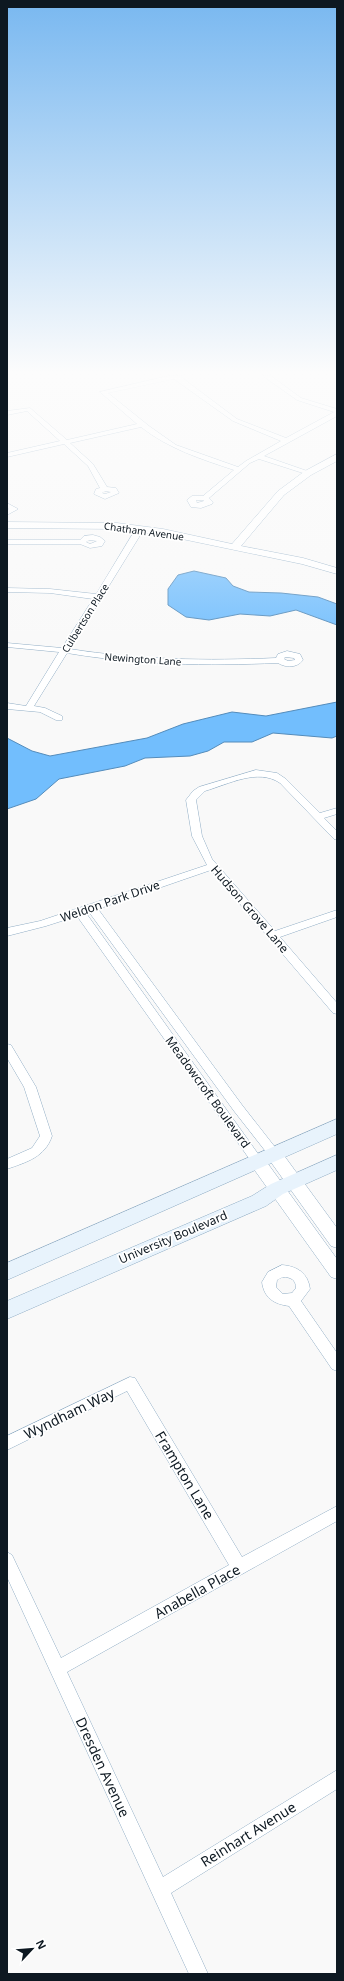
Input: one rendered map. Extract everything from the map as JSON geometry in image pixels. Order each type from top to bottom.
[{"type":"main road","points":[[7,1272],[337,1126]]},
{"type":"main road","name":"University Boulevard","points":[[7,1310],[259,1201],[277,1189],[337,1162]]},
{"type":"street","points":[[93,468],[104,489]]},
{"type":"street","points":[[299,468],[311,472]]},
{"type":"street","points":[[303,468],[311,472]]},
{"type":"street","points":[[235,547],[281,493],[317,468]]},
{"type":"street","points":[[206,498],[238,469]]},
{"type":"street","points":[[7,505],[12,506],[14,509],[7,513]]},
{"type":"street","name":"Chatham Avenue","points":[[7,525],[76,525],[140,529],[235,547],[279,558],[303,561],[337,571]]},
{"type":"street","name":"Culbertson Place","points":[[29,708],[140,529]]},
{"type":"street","points":[[7,542],[82,542]]},
{"type":"street","name":"Chatham Avenue","points":[[279,558],[298,567],[337,579]]},
{"type":"street","points":[[7,590],[50,591],[98,597]]},
{"type":"street","name":"Newington Lane","points":[[7,645],[65,650],[115,658],[148,661],[222,663],[280,660]]},
{"type":"street","points":[[7,706],[42,710],[59,718]]},
{"type":"street","name":"Hudson Grove Lane","points":[[318,817],[283,781],[268,773],[248,775],[202,789],[194,795],[191,803],[197,836],[204,853],[213,866],[337,1010]]},
{"type":"street","points":[[337,811],[318,817],[337,837]]},
{"type":"street","name":"Weldon Park Drive","points":[[7,932],[42,924],[213,866]]},
{"type":"street","name":"Meadowcroft Boulevard","points":[[91,907],[337,1241]]},
{"type":"street","name":"Meadowcroft Boulevard","points":[[79,911],[337,1272]]},
{"type":"street","points":[[273,936],[337,913]]},
{"type":"street","points":[[7,1048],[25,1078],[46,1134],[44,1142],[31,1154],[7,1164]]},
{"type":"street","points":[[292,1300],[337,1365]]},
{"type":"street","name":"Wyndham Way","points":[[7,1443],[130,1383]]},
{"type":"street","name":"Frampton Lane","points":[[130,1383],[239,1567]]},
{"type":"street","name":"Anabella Place","points":[[57,1669],[337,1513]]},
{"type":"street","name":"Dresden Avenue","points":[[7,1560],[199,1974]]},
{"type":"street","name":"Reinhart Avenue","points":[[160,1889],[337,1779]]},
{"type":"water","points":[[194,571],[226,578],[233,586],[249,592],[281,593],[318,597],[337,604],[337,625],[296,610],[270,616],[240,614],[209,620],[186,617],[168,605],[168,589],[178,575]]},
{"type":"water","points":[[337,702],[337,736],[332,738],[273,733],[252,742],[224,742],[208,751],[190,756],[145,758],[125,766],[59,779],[36,799],[7,809],[7,738],[32,751],[50,756],[147,738],[183,724],[232,712],[266,716]]}]
